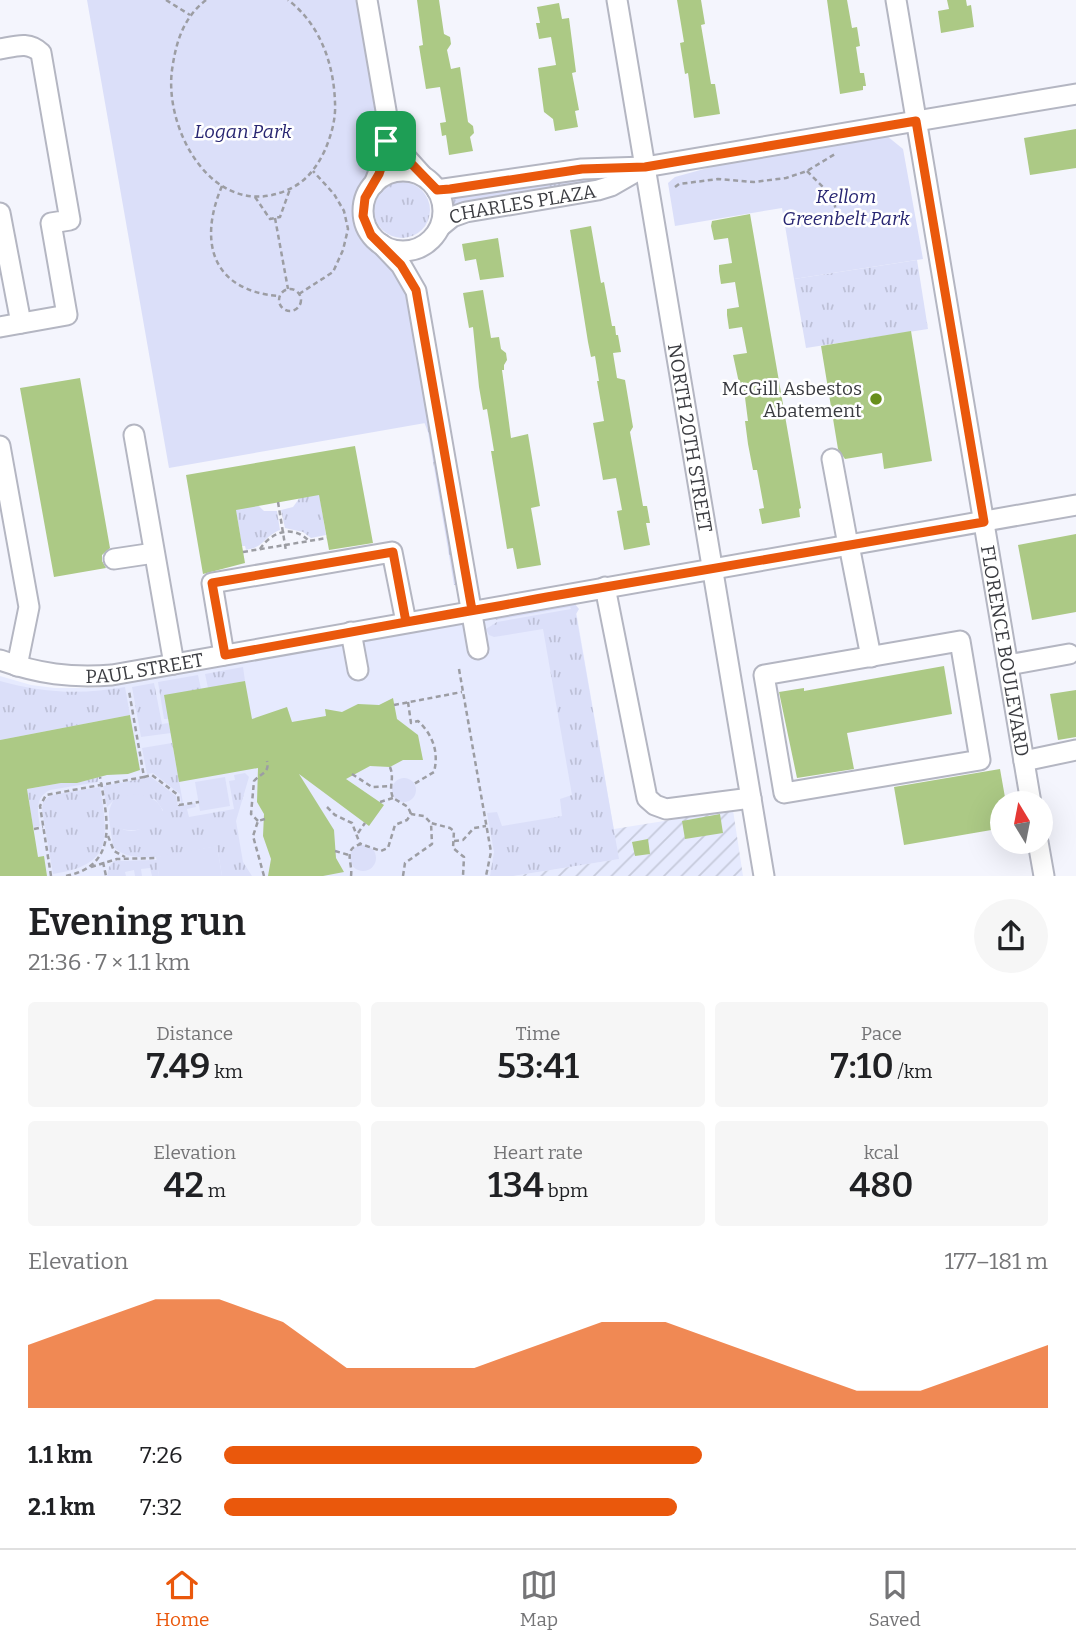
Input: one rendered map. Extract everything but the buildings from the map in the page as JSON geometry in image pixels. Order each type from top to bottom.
[{"type":"street","points":[[367,0],[389,128],[402,154],[430,183],[442,201],[443,214],[434,236],[418,248],[404,251],[381,244]]},
{"type":"street","name":"NORTH 20TH STREET","points":[[617,0],[764,876]]},
{"type":"street","name":"FLORENCE BOULEVARD","points":[[896,0],[1029,791]]},
{"type":"street","points":[[0,50],[25,45],[34,46],[41,53],[70,220],[51,223],[67,315],[0,327]]},
{"type":"street","points":[[645,167],[1076,94]]},
{"type":"street","points":[[389,128],[385,156],[365,198],[363,216],[371,235],[401,265],[416,290]]},
{"type":"street","name":"CHARLES PLAZA","points":[[430,183],[582,169],[645,167]]},
{"type":"street","name":"CHARLES PLAZA","points":[[440,226],[452,217],[466,212],[611,186],[645,167]]},
{"type":"street","points":[[373,186],[388,174],[397,172],[412,172],[430,183]]},
{"type":"street","points":[[0,213],[21,323]]},
{"type":"street","points":[[427,243],[419,265],[416,290],[478,649]]},
{"type":"street","points":[[134,435],[174,664]]},
{"type":"street","points":[[1,456],[29,607],[8,663]]},
{"type":"street","points":[[832,459],[870,657]]},
{"type":"street","name":"PAUL STREET","points":[[8,663],[46,674],[76,678],[112,675],[1076,505]]},
{"type":"street","points":[[225,655],[212,583],[393,552],[406,622]]},
{"type":"street","points":[[114,559],[154,553]]},
{"type":"street","points":[[606,587],[647,798],[666,809],[751,798]]},
{"type":"street","points":[[351,632],[358,670]]},
{"type":"street","points":[[960,641],[980,760],[784,793],[764,675],[870,657],[960,641]]},
{"type":"street","points":[[1008,665],[1069,654]]},
{"type":"street","points":[[1024,761],[1076,750]]},
{"type":"street","points":[[1040,854],[1044,876]]},
{"type":"path","points":[[166,0],[190,16]]},
{"type":"path","points":[[206,0],[190,16],[175,50],[172,105],[185,144],[210,177],[222,186],[254,196],[274,195],[308,178],[322,156],[333,126],[334,85],[322,43],[308,20],[288,0]]},
{"type":"path","points":[[675,187],[718,179],[766,181],[786,178],[807,171],[841,151]]},
{"type":"path","points":[[299,294],[332,272],[343,250],[348,229],[344,211],[334,194],[313,171]]},
{"type":"path","points":[[807,171],[833,197],[836,211]]},
{"type":"path","points":[[222,186],[210,226],[211,245],[219,265],[240,286],[257,293],[279,296],[288,289]]},
{"type":"path","points":[[254,196],[270,219],[280,217],[290,188]]},
{"type":"path","points":[[275,218],[288,289]]},
{"type":"path","points":[[288,289],[299,294]]},
{"type":"path","points":[[279,296],[282,308],[292,311],[300,304],[299,294]]},
{"type":"path","points":[[278,502],[286,553]]},
{"type":"path","points":[[260,549],[268,538],[283,532],[297,532],[309,541]]},
{"type":"path","points":[[243,552],[327,538]]},
{"type":"path","points":[[458,669],[491,852],[486,876]]},
{"type":"path","points":[[128,684],[144,777]]},
{"type":"path","points":[[394,705],[463,692]]},
{"type":"path","points":[[408,702],[411,723],[418,721],[430,733],[437,758],[435,772],[414,785]]},
{"type":"path","points":[[258,821],[251,814],[254,781],[265,773],[267,761]]},
{"type":"path","points":[[390,767],[394,777],[391,786],[393,798]]},
{"type":"path","points":[[352,774],[373,787],[391,786]]},
{"type":"path","points":[[51,876],[47,866],[40,807],[46,795],[152,775],[178,795],[179,805],[199,802]]},
{"type":"path","points":[[100,777],[108,833],[114,850],[128,858]]},
{"type":"path","points":[[380,802],[393,798],[408,807],[411,814]]},
{"type":"path","points":[[327,807],[335,815],[352,823],[360,844]]},
{"type":"path","points":[[411,814],[424,816],[431,823],[454,831],[453,848],[464,857],[463,876]]},
{"type":"path","points":[[351,876],[349,855],[353,847],[360,844],[381,850],[388,848],[395,825],[407,820],[411,814]]},
{"type":"path","points":[[258,821],[265,819]]},
{"type":"path","points":[[258,821],[253,836],[264,876]]},
{"type":"path","points":[[358,834],[365,823]]},
{"type":"path","points":[[403,876],[405,863],[432,844],[431,823]]},
{"type":"path","points":[[454,841],[463,840],[474,828],[486,826]]},
{"type":"path","points":[[34,829],[43,827]]},
{"type":"path","points":[[85,870],[100,855],[108,833]]},
{"type":"path","points":[[335,851],[349,855]]},
{"type":"path","points":[[66,876],[103,861],[156,858]]},
{"type":"path","points":[[103,861],[106,876]]},
{"type":"shaded area","points":[[575,605],[619,859],[513,876],[0,876],[0,676],[31,685],[55,688],[96,688]]},
{"type":"shaded area","points":[[733,810],[743,876],[513,876],[618,859],[614,829]]},
{"type":"green space","name":"Logan Park","points":[[87,0],[357,0],[382,143],[373,172],[362,185],[356,200],[356,218],[366,240],[386,256],[406,288],[431,422],[169,468]]},
{"type":"green space","name":"Kellom Greenbelt Park","points":[[887,136],[903,149],[923,259],[794,279],[782,208],[675,226],[668,183],[675,177],[740,159]]},
{"type":"green space","points":[[594,174],[593,183],[450,209],[448,196]]},
{"type":"green space","points":[[402,182],[413,184],[422,190],[428,199],[428,221],[422,230],[413,236],[402,238],[391,236],[382,230],[376,221],[374,210],[376,199],[382,190],[391,184]]},
{"type":"green space","points":[[917,260],[928,329],[806,348],[794,279]]},
{"type":"green space","points":[[406,290],[456,585],[428,432],[421,414]]},
{"type":"green space","points":[[318,487],[326,535],[311,538],[303,532],[285,528],[281,510],[293,507],[301,496]]},
{"type":"green space","points":[[247,495],[264,511],[277,511],[280,530],[257,547],[246,550],[245,546],[242,546],[234,500]]},
{"type":"green space","points":[[575,604],[579,609],[576,614],[619,859],[513,876],[490,876],[494,852],[487,813],[497,812],[502,826],[562,816],[560,799],[572,795],[543,629],[494,637],[489,635],[486,629],[497,622],[571,609],[570,607],[496,620],[494,618]]},
{"type":"green space","points":[[243,667],[245,681],[208,688],[205,674]]},
{"type":"green space","points":[[198,675],[201,689],[168,719],[164,719],[158,682]]},
{"type":"green space","points":[[0,681],[62,692],[125,687],[130,715],[0,740]]},
{"type":"green space","points":[[154,683],[162,724],[169,723],[171,733],[141,737],[132,687]]},
{"type":"green space","points":[[172,743],[183,803],[180,794],[153,773],[147,774],[142,748]]},
{"type":"green space","points":[[245,773],[249,777],[236,821],[243,862],[252,876],[222,876],[217,846],[147,857],[122,853],[113,846],[109,819],[124,830],[138,830],[163,810],[155,799],[113,801],[107,807],[103,786],[151,777],[176,796],[178,806],[195,803],[196,807],[187,809],[189,817],[234,809],[229,781],[235,780],[234,775]]},
{"type":"green space","points":[[98,777],[98,782],[45,793],[38,806],[40,826],[33,827],[27,789],[77,783]]},
{"type":"green space","points":[[225,777],[230,806],[200,811],[195,782]]},
{"type":"green space","points":[[404,778],[412,782],[416,790],[412,798],[404,802],[396,798],[392,790],[396,782]]},
{"type":"green space","points":[[100,787],[105,834],[97,856],[73,870],[53,874],[43,802],[51,795]]},
{"type":"green space","points":[[130,794],[153,799],[161,807],[163,819],[155,825],[135,830],[116,827],[110,821],[109,813],[113,801]]},
{"type":"green space","points":[[363,845],[372,849],[376,858],[372,867],[363,871],[354,867],[350,858],[354,849]]},
{"type":"green space","points":[[217,846],[222,876],[159,876],[156,857]]},
{"type":"green space","points":[[157,860],[159,876],[152,876],[150,868],[141,869],[142,876],[135,876],[134,870],[125,872],[126,876],[107,876],[114,861]]},
{"type":"place","name":"McGill Asbestos Abatement","points":[[876,399]]},
{"type":"route","points":[[386,141],[385,156],[379,174],[365,198],[363,216],[371,235],[401,265],[416,290],[472,610],[225,655],[212,583],[393,552],[406,622],[472,610],[488,608],[547,597],[984,522],[916,121],[645,167],[607,166],[437,190],[402,154],[389,128],[386,141]]}]
